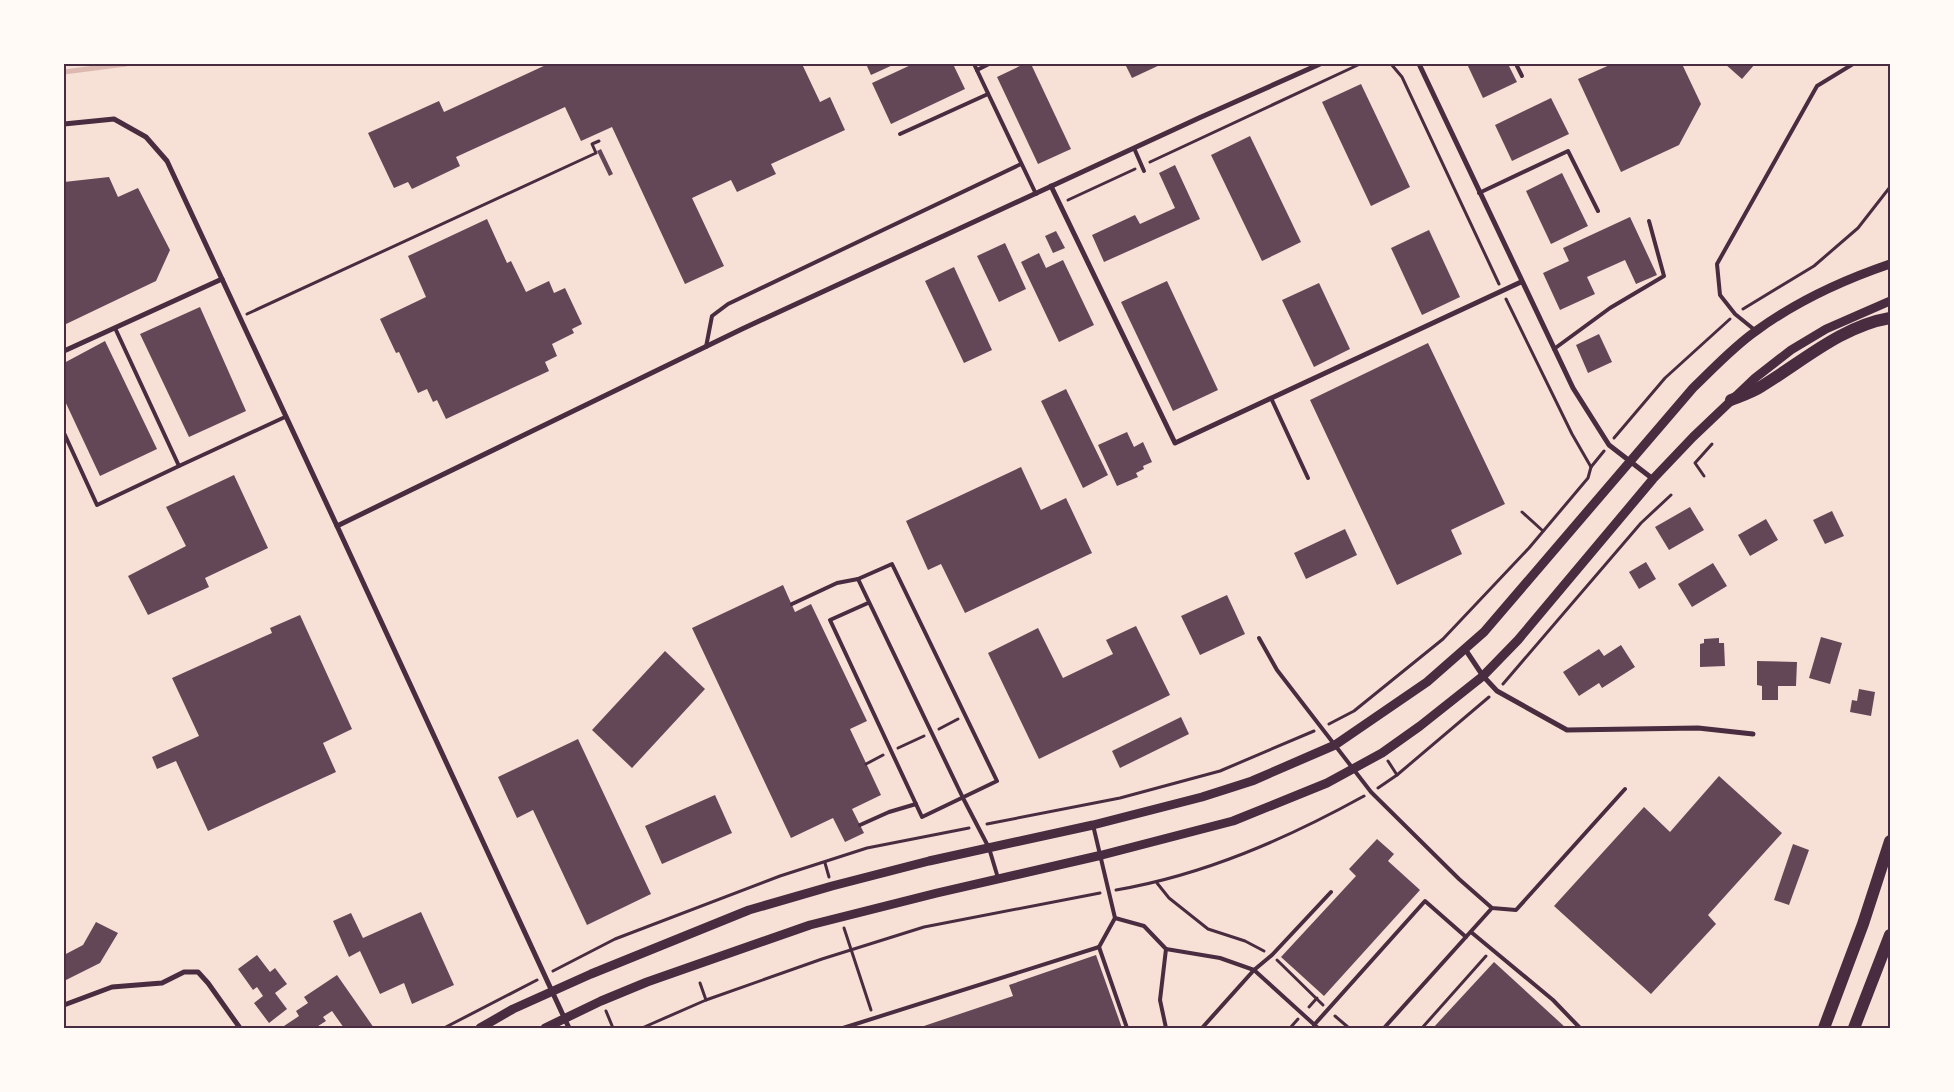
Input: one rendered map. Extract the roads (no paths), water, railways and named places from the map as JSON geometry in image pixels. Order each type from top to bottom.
[{"type":"main road","points":[[1731,400],[1760,388],[1836,339],[1863,326],[1890,318]]},
{"type":"main road","points":[[1824,1028],[1890,841]]},
{"type":"main road","points":[[1854,1028],[1890,935]]},
{"type":"street","points":[[337,526],[706,346],[1320,64]]},
{"type":"street","points":[[1419,64],[1572,388],[1609,445],[1653,479]]},
{"type":"street","points":[[64,124],[114,119],[146,137],[167,161],[569,1028]]},
{"type":"street","points":[[1051,186],[1175,444],[1522,282]]},
{"type":"street","points":[[480,1028],[513,1009],[664,944],[749,910],[832,886],[1093,825],[1202,797],[1252,781],[1335,745],[1427,682],[1484,632],[1693,388],[1756,331],[1806,300],[1854,276],[1890,264]]},
{"type":"street","points":[[64,351],[222,279]]},
{"type":"street","points":[[545,1028],[620,993],[698,963],[810,925],[937,893],[1102,855],[1233,821],[1327,783],[1353,769],[1420,726],[1483,676],[1524,633],[1653,479],[1731,400],[1791,350],[1858,313],[1890,301]]},
{"type":"street","points":[[1465,649],[1483,676],[1498,691],[1567,730],[1698,728],[1753,734]]},
{"type":"street","points":[[64,1005],[112,987],[162,983],[184,972],[198,972],[240,1028]]},
{"type":"lane","points":[[974,64],[1036,194]]},
{"type":"lane","points":[[976,70],[989,64]]},
{"type":"lane","points":[[1516,64],[1522,76]]},
{"type":"lane","points":[[1756,331],[1735,314],[1720,295],[1717,264],[1817,86],[1852,64]]},
{"type":"lane","points":[[900,134],[988,94]]},
{"type":"lane","points":[[1134,148],[1144,171]]},
{"type":"lane","points":[[1479,192],[1568,151],[1598,211]]},
{"type":"lane","points":[[706,346],[712,316],[728,304],[1022,164]]},
{"type":"lane","points":[[1554,349],[1610,308],[1664,276],[1649,221]]},
{"type":"lane","points":[[115,328],[179,466]]},
{"type":"lane","points":[[1271,398],[1308,478]]},
{"type":"lane","points":[[64,433],[97,505],[285,417]]},
{"type":"lane","points":[[792,604],[837,583],[858,579],[892,564],[997,781],[922,817],[830,620],[868,602]]},
{"type":"lane","points":[[858,579],[989,848],[998,880]]},
{"type":"lane","points":[[1259,638],[1277,670],[1371,792],[1459,879],[1492,908],[1516,910],[1624,789]]},
{"type":"lane","points":[[860,825],[889,812],[916,804]]},
{"type":"lane","points":[[843,1028],[1074,956],[1099,946],[1115,918],[1108,892],[1102,855],[1093,825]]},
{"type":"lane","points":[[1202,1028],[1254,970],[1272,955],[1331,892]]},
{"type":"lane","points":[[1314,1025],[1425,901],[1466,937]]},
{"type":"lane","points":[[1384,1028],[1492,908]]},
{"type":"lane","points":[[1115,918],[1144,926],[1166,949],[1220,958],[1254,970],[1318,1028]]},
{"type":"lane","points":[[1470,932],[1553,1000],[1580,1028]]},
{"type":"lane","points":[[1099,946],[1127,1028]]},
{"type":"lane","points":[[1166,949],[1160,1000],[1166,1028]]},
{"type":"waterway","points":[[64,72],[126,64]]}]
